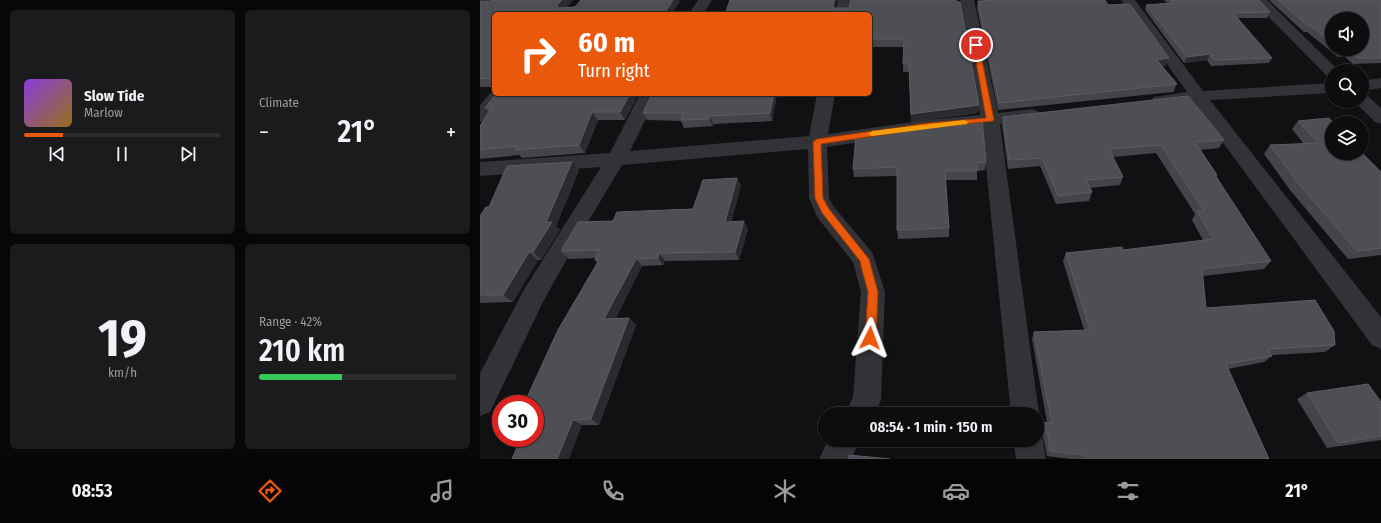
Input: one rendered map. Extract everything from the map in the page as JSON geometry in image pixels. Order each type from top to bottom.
[{"type":"street","points":[[697,12],[705,0]]},
{"type":"street","points":[[842,12],[845,0]]},
{"type":"street","points":[[968,0],[990,120],[1024,407]]},
{"type":"street","points":[[1128,0],[1198,96],[1381,337]]},
{"type":"street","points":[[1259,0],[1325,65]]},
{"type":"street","points":[[1369,85],[1381,83]]},
{"type":"street","points":[[1145,103],[1198,96],[1325,88]]},
{"type":"street","points":[[480,116],[497,96]]},
{"type":"street","points":[[480,402],[534,295],[571,231],[616,159],[647,96]]},
{"type":"street","points":[[826,96],[817,142],[819,198],[825,211],[864,259],[873,292],[867,400],[864,407]]},
{"type":"street","points":[[1369,107],[1381,118]]},
{"type":"street","points":[[480,169],[817,142],[928,126],[1052,113]]},
{"type":"street","points":[[834,459],[842,447]]},
{"type":"street","points":[[1029,447],[1031,459]]},
{"type":"building","points":[[562,0],[557,5],[558,8],[575,7],[581,0],[673,0],[665,12],[492,12],[492,78],[480,79],[480,1]]},
{"type":"building","points":[[730,0],[834,0],[833,8],[849,8],[851,0],[956,0],[957,2],[960,2],[979,105],[911,114],[909,64],[903,64],[904,39],[872,39],[872,12],[726,12]]},
{"type":"building","points":[[1105,0],[1108,5],[1130,4],[1169,58],[1157,60],[1177,84],[999,103],[978,1]]},
{"type":"building","points":[[1171,0],[1259,0],[1270,12],[1233,13],[1272,58],[1214,60],[1210,54],[1187,57],[1146,5],[1174,3]]},
{"type":"building","points":[[1278,0],[1381,0],[1381,58],[1358,58],[1355,56],[1369,56],[1369,12],[1325,12],[1325,37],[1311,26],[1308,26]]},
{"type":"building","points":[[494,96],[629,96],[620,112],[592,112],[579,145],[515,150],[516,146],[480,150],[480,126],[492,107],[485,108]]},
{"type":"building","points":[[651,96],[774,96],[770,113],[710,116],[709,119],[681,120],[683,113],[643,113]]},
{"type":"building","points":[[1188,96],[1224,140],[1195,142],[1271,261],[1202,269],[1206,308],[1315,300],[1334,331],[1335,345],[1268,349],[1272,356],[1226,364],[1269,459],[1086,459],[1085,455],[1050,451],[1048,435],[1044,426],[1044,422],[1052,423],[1034,332],[1090,330],[1066,253],[1122,247],[1123,250],[1213,239],[1197,211],[1204,211],[1161,145],[1109,149],[1123,177],[1086,180],[1092,192],[1058,196],[1042,158],[1009,160],[1003,117]]},
{"type":"building","points":[[1325,118],[1325,160],[1369,160],[1381,172],[1381,248],[1357,251],[1297,182],[1270,145],[1318,143],[1298,121]]},
{"type":"building","points":[[982,119],[986,162],[977,163],[977,171],[945,171],[949,228],[897,230],[897,167],[853,169],[856,135],[911,132],[911,127]]},
{"type":"building","points":[[572,162],[546,222],[552,222],[533,252],[529,252],[503,295],[480,295],[480,216],[486,207],[489,207],[507,166]]},
{"type":"building","points":[[737,178],[725,222],[744,221],[735,252],[659,253],[658,258],[636,259],[604,319],[629,318],[591,419],[573,420],[557,459],[512,459],[517,447],[544,447],[544,395],[528,395],[558,330],[599,260],[595,260],[599,250],[561,251],[578,222],[613,221],[617,212],[693,209],[703,180]]},
{"type":"building","points":[[1368,384],[1381,402],[1381,436],[1338,443],[1307,393]]},
{"type":"building","points":[[849,455],[890,459],[848,459]]},
{"type":"slow traffic","points":[[872,134],[964,122]]},
{"type":"route","points":[[870,338],[873,292],[864,259],[825,211],[819,198],[817,142],[928,126],[990,120],[976,45]]}]
